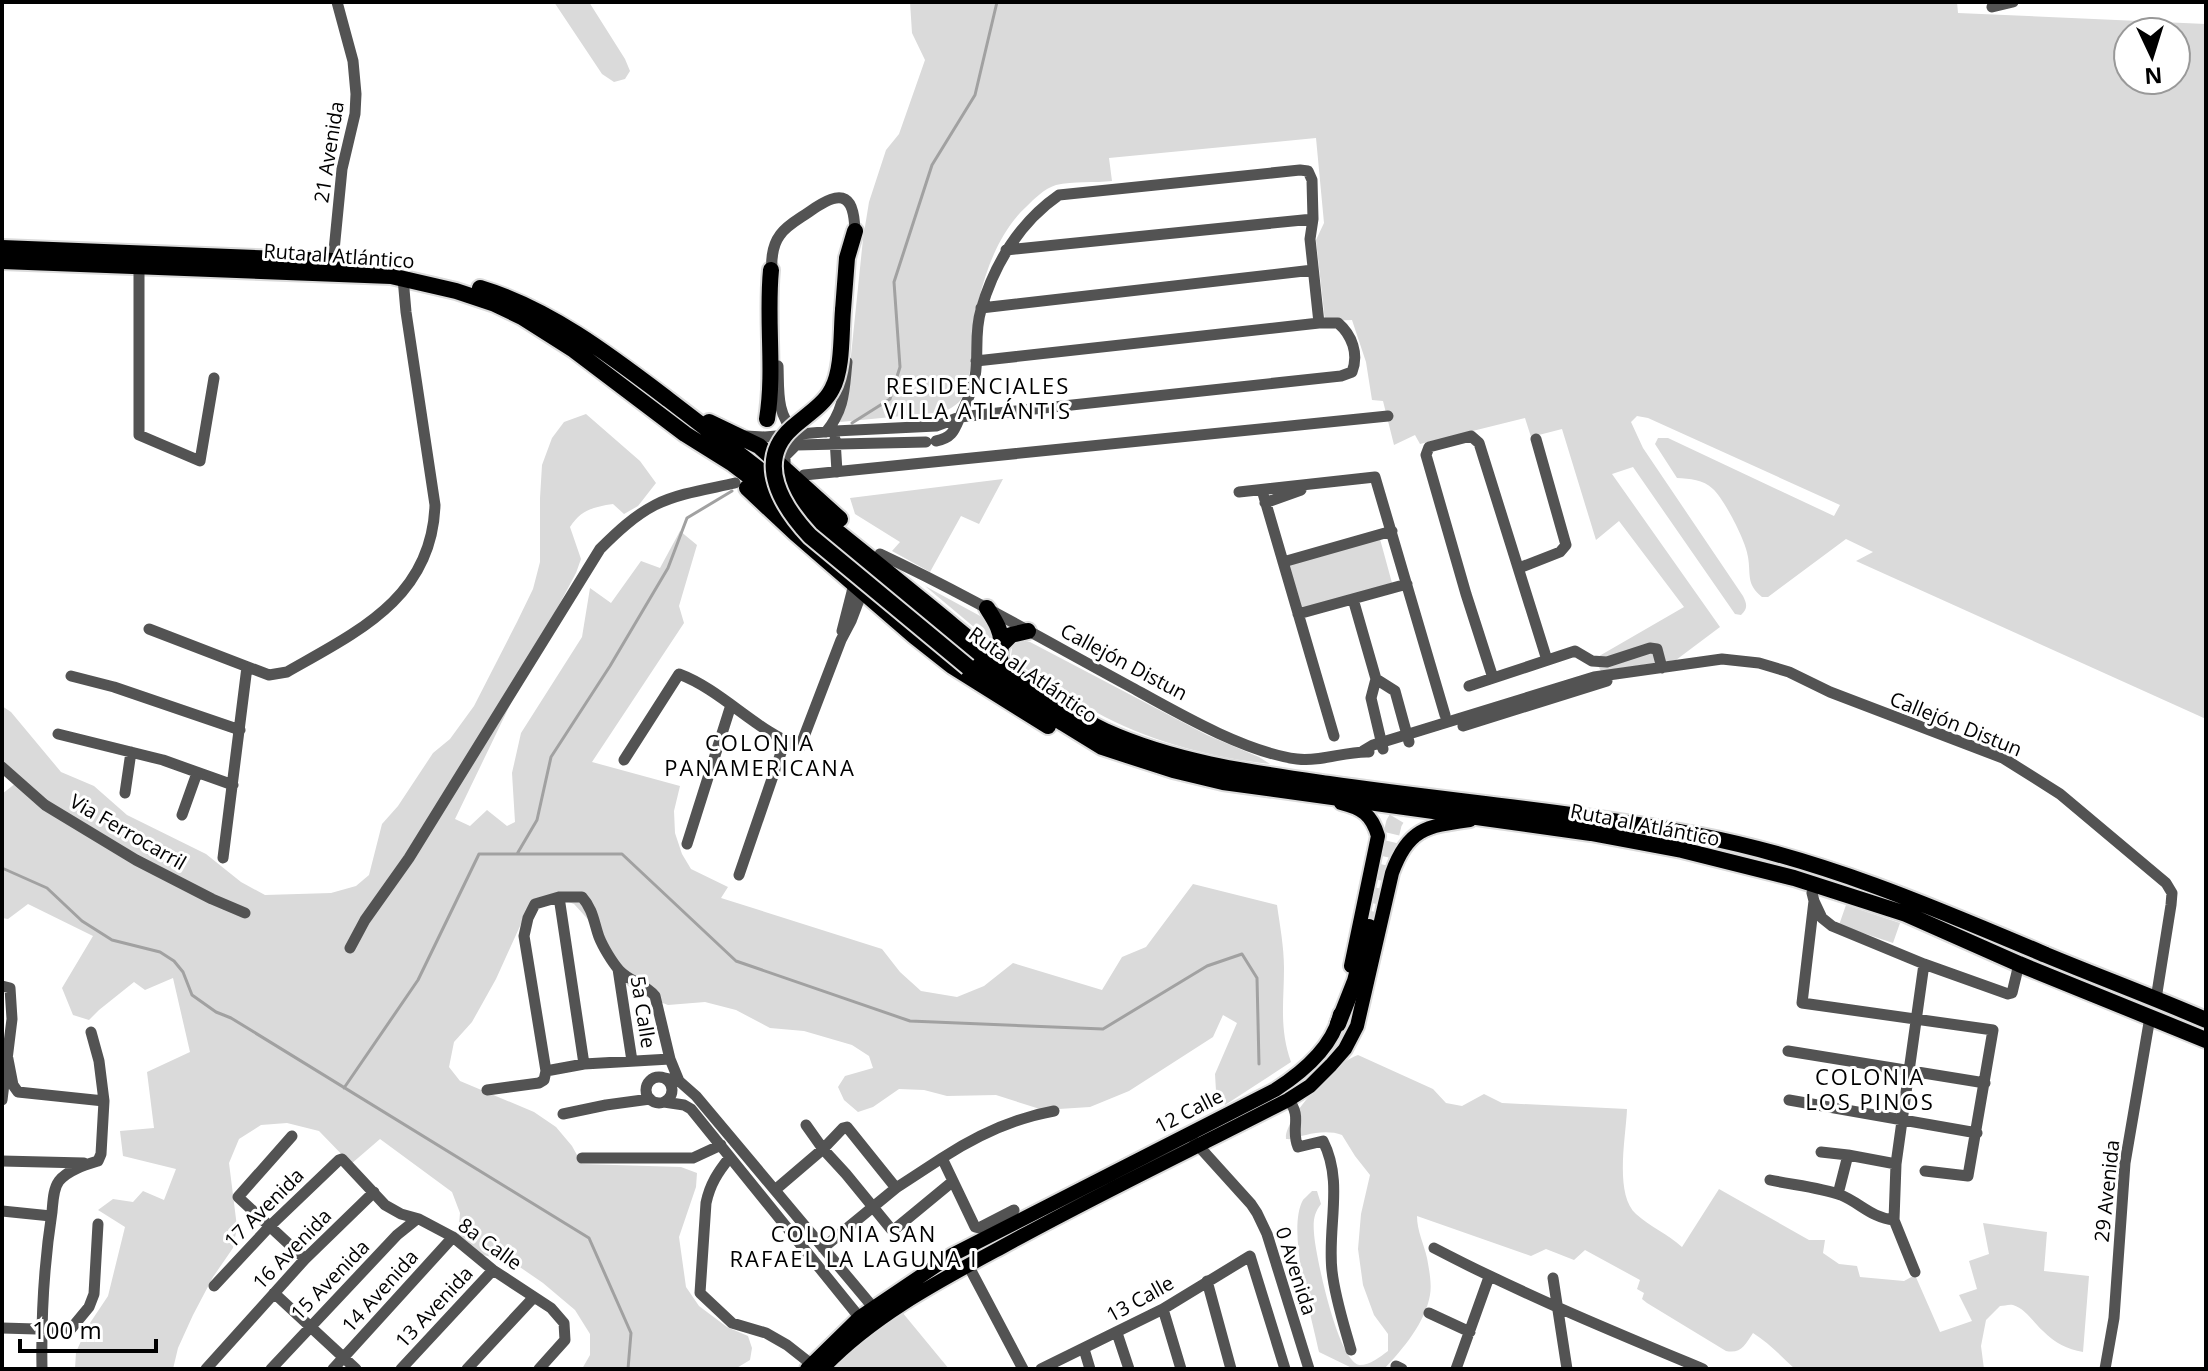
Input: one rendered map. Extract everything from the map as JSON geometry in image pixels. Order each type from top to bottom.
[{"type":"highway","points":[[855,231],[847,258],[836,379],[827,397],[788,431],[780,442],[774,468],[778,492],[795,520],[810,536],[968,667],[982,685]]},
{"type":"highway","name":"Ruta al Atlántico","points":[[2,248],[333,261],[405,268],[502,295],[546,316],[631,371],[783,487],[1002,666],[1042,695],[1107,731],[1151,748],[1226,768],[1684,833],[1750,847],[1870,883],[1947,912],[2206,1020]]},
{"type":"highway","name":"Ruta al Atlántico","points":[[2,261],[403,278],[495,304],[522,317],[598,367],[685,434],[733,464],[811,523],[995,677],[1102,747],[1223,782],[1591,833],[1665,846],[1782,875],[1906,914],[2206,1040]]},
{"type":"highway","points":[[766,428],[770,397],[768,307],[771,270]]},
{"type":"highway","points":[[522,317],[573,343],[695,431],[718,443]]},
{"type":"highway","points":[[679,408],[759,446],[963,627],[977,647]]},
{"type":"highway","points":[[685,434],[914,636],[982,685],[1058,731],[1102,747]]},
{"type":"highway","points":[[987,608],[998,627],[1002,666]]},
{"type":"highway","points":[[1001,645],[1011,635],[1028,631]]},
{"type":"highway","points":[[1571,807],[1663,820],[1684,833]]},
{"type":"highway","points":[[1338,1024],[1355,981],[1369,927]]},
{"type":"main road","name":"12 Calle","points":[[814,1368],[864,1322],[952,1255],[1275,1090],[1306,1068],[1338,1024],[1378,836],[1375,823],[1362,811],[1350,805],[1305,795]]},
{"type":"main road","name":"12 Calle","points":[[877,1313],[1310,1086],[1352,1038],[1363,1009],[1392,873],[1399,854],[1425,829],[1477,819]]},
{"type":"main road","points":[[1306,1068],[1316,1063],[1339,1039],[1352,1038]]},
{"type":"street","name":"21 Avenida","points":[[333,261],[342,169],[355,114],[356,94],[353,61],[337,2]]},
{"type":"street","points":[[1992,7],[2013,2]]},
{"type":"street","points":[[786,471],[785,456],[796,445],[934,441],[952,435],[976,376],[977,326],[996,269],[1028,221],[1059,195],[1308,171],[1312,180],[1310,239],[1319,323]]},
{"type":"street","points":[[800,434],[784,419],[780,404],[771,270],[773,248],[786,228],[823,202],[841,198],[853,208],[855,231],[843,401],[830,431],[835,444],[837,472]]},
{"type":"street","points":[[1006,250],[1313,219]]},
{"type":"street","points":[[139,266],[139,435],[200,461],[214,378]]},
{"type":"street","points":[[981,308],[1313,270]]},
{"type":"street","points":[[149,629],[269,675],[278,674],[351,636],[405,591],[426,554],[435,524],[435,505],[403,278]]},
{"type":"street","points":[[766,428],[800,434],[936,426],[960,417],[1341,376],[1352,372],[1355,364],[1352,341],[1338,323],[976,361]]},
{"type":"street","points":[[739,435],[774,427],[780,404]]},
{"type":"street","points":[[804,475],[1388,416]]},
{"type":"street","points":[[934,441],[941,432],[936,426]]},
{"type":"street","points":[[1493,678],[1426,455],[1429,447],[1471,436],[1476,439],[1547,660]]},
{"type":"street","points":[[1519,568],[1560,552],[1566,545],[1536,439]]},
{"type":"street","points":[[1239,492],[1375,477],[1445,715]]},
{"type":"street","points":[[350,948],[365,920],[397,878],[600,549],[626,524],[656,505],[735,483]]},
{"type":"street","points":[[1265,503],[1321,483]]},
{"type":"street","points":[[1262,490],[1334,736]]},
{"type":"street","points":[[1283,562],[1392,531]]},
{"type":"street","name":"Callejón Distun","points":[[880,554],[987,608],[1169,708],[1248,746],[1299,759],[1332,758],[1408,740],[1634,672],[1722,659],[1759,663],[1789,672],[1830,692],[2003,758],[2060,794],[2166,883],[2172,893],[2156,999]]},
{"type":"street","points":[[1298,614],[1407,584]]},
{"type":"street","points":[[624,760],[679,674],[785,741],[802,746],[841,640],[844,619],[858,588]]},
{"type":"street","points":[[1353,599],[1376,679],[1371,698],[1382,746]]},
{"type":"street","points":[[1469,686],[1575,651],[1592,661],[1607,662],[1650,648],[1657,649],[1662,668]]},
{"type":"street","points":[[223,858],[247,667]]},
{"type":"street","points":[[71,676],[114,687],[240,730]]},
{"type":"street","points":[[1376,679],[1395,691],[1408,740]]},
{"type":"street","points":[[687,844],[731,705]]},
{"type":"street","points":[[58,734],[163,760],[233,785]]},
{"type":"street","points":[[739,875],[785,741]]},
{"type":"street","points":[[125,793],[131,752]]},
{"type":"street","name":"Via Ferrocarril","points":[[2,767],[45,805],[136,860],[245,913]]},
{"type":"street","points":[[182,815],[197,773]]},
{"type":"street","points":[[487,1090],[544,1080],[546,1071],[524,936],[528,918],[538,901],[559,897],[584,1064]]},
{"type":"street","name":"5a Calle","points":[[559,897],[582,897],[589,905],[600,940],[618,969],[655,996],[670,1059],[679,1081]]},
{"type":"street","points":[[1925,1171],[1968,1176],[1993,1030],[1802,1003],[1813,897],[1826,923],[1924,964],[2010,994],[2019,964]]},
{"type":"street","points":[[1915,1272],[1894,1220],[1896,1164],[1924,964]]},
{"type":"street","name":"5a Calle","points":[[618,969],[632,1061]]},
{"type":"street","points":[[3,986],[11,990],[13,1007],[6,1039],[7,1054],[13,1085],[18,1092],[104,1101]]},
{"type":"street","name":"29 Avenida","points":[[2105,1369],[2114,1318],[2125,1163],[2150,1017]]},
{"type":"street","points":[[42,1369],[41,1330],[47,1241],[58,1182],[76,1168],[98,1161],[101,1154],[104,1101],[99,1061],[91,1032]]},
{"type":"street","points":[[1788,1051],[1985,1083]]},
{"type":"street","points":[[2,1100],[7,1054]]},
{"type":"street","points":[[546,1071],[584,1064],[670,1059]]},
{"type":"street","points":[[864,1322],[691,1109],[684,1105],[656,1103],[646,1092],[647,1084],[656,1077],[679,1081],[696,1096],[877,1313]]},
{"type":"street","points":[[664,1078],[672,1091],[664,1102]]},
{"type":"street","points":[[563,1114],[650,1099]]},
{"type":"street","points":[[1288,1100],[1296,1111],[1294,1138],[1298,1147],[1323,1141],[1332,1164],[1332,1272],[1351,1350]]},
{"type":"street","points":[[1789,1100],[1977,1133]]},
{"type":"street","points":[[823,1248],[896,1188],[964,1144],[1019,1120],[1054,1111]]},
{"type":"street","points":[[806,1125],[891,1229],[895,1229],[952,1182]]},
{"type":"street","points":[[775,1190],[847,1127],[896,1188]]},
{"type":"street","name":"0 Avenida","points":[[1190,1133],[1198,1147],[1257,1213],[1267,1234],[1306,1369]]},
{"type":"street","points":[[292,1136],[238,1197],[305,1259]]},
{"type":"street","points":[[582,1158],[693,1158],[721,1145]]},
{"type":"street","points":[[1821,1152],[1896,1164]]},
{"type":"street","points":[[1838,1194],[1848,1155]]},
{"type":"street","points":[[730,1157],[714,1177],[709,1190],[700,1293],[732,1323],[766,1333],[787,1345],[814,1368]]},
{"type":"street","points":[[942,1158],[977,1228],[1014,1210]]},
{"type":"street","name":"8a Calle","points":[[342,1159],[392,1210],[453,1237],[493,1270],[551,1308],[564,1323],[565,1340],[539,1369]]},
{"type":"street","name":"17 Avenida","points":[[214,1286],[270,1226],[342,1159]]},
{"type":"street","points":[[2,1161],[89,1163]]},
{"type":"street","points":[[1770,1180],[1838,1194],[1871,1214],[1894,1220]]},
{"type":"street","name":"16 Avenida","points":[[206,1369],[305,1259],[374,1192]]},
{"type":"street","points":[[2,1211],[51,1216]]},
{"type":"street","name":"15 Avenida","points":[[271,1369],[397,1235],[417,1219]]},
{"type":"street","points":[[2,1328],[67,1331],[89,1307],[94,1294],[98,1224]]},
{"type":"street","name":"14 Avenida","points":[[333,1369],[453,1237]]},
{"type":"street","points":[[1434,1248],[1558,1309],[1703,1369]]},
{"type":"street","name":"13 Calle","points":[[1041,1369],[1163,1309],[1248,1256],[1252,1258],[1285,1369]]},
{"type":"street","points":[[968,1265],[1023,1369]]},
{"type":"street","name":"13 Avenida","points":[[401,1369],[493,1270]]},
{"type":"street","points":[[1456,1369],[1489,1277]]},
{"type":"street","points":[[1553,1278],[1567,1369]]},
{"type":"street","points":[[1207,1281],[1231,1369]]},
{"type":"street","points":[[274,1293],[356,1369]]},
{"type":"street","points":[[467,1369],[534,1297]]},
{"type":"street","points":[[1163,1309],[1181,1369]]},
{"type":"street","points":[[1429,1313],[1470,1332]]},
{"type":"street","points":[[1117,1333],[1129,1369]]},
{"type":"street","points":[[1084,1349],[1090,1369]]},
{"type":"shaded area","points":[[554,2],[589,2],[625,59],[630,71],[625,79],[614,82],[602,74]]},
{"type":"shaded area","points":[[910,2],[1957,2],[1958,13],[2112,20],[2112,96],[2192,96],[2192,23],[2206,24],[2206,719],[1856,561],[1873,552],[1846,539],[1768,597],[1762,597],[1751,583],[1746,550],[1723,502],[1705,483],[1677,478],[1655,444],[1658,438],[1668,438],[1834,516],[1840,505],[1648,418],[1637,416],[1631,422],[1643,448],[1743,596],[1746,606],[1741,615],[1735,614],[1633,467],[1612,474],[1720,627],[1676,660],[1601,671],[1594,659],[1684,607],[1619,521],[1596,540],[1562,429],[1531,437],[1525,418],[1420,444],[1415,435],[1394,445],[1383,401],[1372,400],[1366,362],[1352,320],[1325,321],[1316,240],[1324,223],[1316,138],[1109,158],[1112,181],[1063,184],[1048,189],[1036,197],[1009,226],[991,261],[977,310],[968,382],[959,402],[944,412],[840,422],[846,404],[869,202],[886,150],[899,134],[925,60],[912,33]]},
{"type":"shaded area","points":[[586,414],[640,461],[656,483],[638,506],[624,514],[613,504],[599,506],[583,513],[570,527],[581,559],[576,573],[455,819],[470,826],[487,810],[507,826],[515,822],[512,773],[521,733],[582,637],[590,588],[611,603],[641,561],[660,568],[680,531],[697,545],[679,606],[684,623],[592,762],[680,786],[674,811],[675,833],[682,854],[691,869],[728,887],[721,898],[882,949],[900,972],[921,991],[957,997],[984,986],[1013,963],[1102,990],[1122,957],[1146,947],[1193,884],[1277,905],[1284,960],[1284,1026],[1291,1062],[1225,1105],[1216,1091],[1215,1074],[1237,1023],[1223,1015],[1213,1037],[1129,1091],[1090,1107],[1043,1110],[996,1095],[947,1096],[924,1090],[899,1089],[873,1107],[858,1112],[844,1100],[838,1087],[845,1076],[873,1068],[869,1056],[852,1045],[804,1031],[770,1028],[736,1010],[705,1002],[668,1005],[639,994],[623,982],[594,926],[574,904],[552,896],[530,904],[496,979],[472,1022],[454,1042],[449,1067],[460,1081],[534,1112],[556,1127],[582,1164],[681,1167],[697,1173],[696,1187],[679,1237],[686,1287],[699,1306],[727,1327],[748,1336],[752,1348],[750,1360],[735,1369],[582,1369],[590,1355],[590,1334],[575,1310],[511,1261],[478,1254],[458,1235],[460,1213],[452,1192],[380,1139],[351,1164],[319,1131],[287,1123],[261,1125],[239,1139],[229,1163],[237,1227],[233,1248],[193,1315],[178,1348],[173,1369],[75,1369],[76,1352],[88,1326],[108,1296],[125,1227],[98,1210],[113,1199],[133,1202],[143,1191],[164,1200],[176,1169],[123,1156],[120,1131],[154,1128],[147,1072],[190,1052],[173,978],[145,990],[134,982],[89,1020],[73,1015],[62,988],[93,936],[28,904],[8,919],[2,918],[2,794],[16,783],[2,770],[2,706],[11,712],[61,772],[94,786],[127,815],[206,854],[241,882],[265,895],[331,893],[356,886],[369,875],[382,824],[398,806],[433,753],[450,739],[474,706],[517,622],[533,589],[540,562],[542,465],[552,438],[564,422]]},
{"type":"shaded area","points":[[1003,479],[979,524],[961,516],[930,572],[892,551],[900,542],[855,514],[850,498]]},
{"type":"shaded area","points":[[1380,539],[1392,583],[1300,609],[1287,565]]},
{"type":"shaded area","points":[[925,586],[993,623],[993,643]]},
{"type":"shaded area","points":[[1021,640],[1270,764],[1186,748],[1105,717],[1016,662],[1011,656],[1012,648],[1015,642]]},
{"type":"shaded area","points":[[1846,905],[1900,923],[1893,943],[1839,925]]},
{"type":"shaded area","points":[[1358,1055],[1433,1089],[1446,1103],[1462,1106],[1484,1094],[1502,1103],[1627,1109],[1623,1164],[1625,1193],[1629,1205],[1647,1223],[1682,1247],[1719,1189],[1809,1240],[1825,1240],[1823,1253],[1839,1264],[1857,1266],[1860,1277],[1904,1281],[1915,1275],[1940,1332],[1972,1321],[1959,1295],[1977,1289],[1969,1261],[1989,1254],[1983,1223],[2047,1232],[2044,1271],[2089,1276],[2083,1352],[2057,1342],[2022,1310],[2010,1305],[2000,1306],[1986,1320],[1981,1346],[1984,1369],[1795,1369],[1753,1333],[1739,1350],[1726,1351],[1642,1299],[1644,1293],[1637,1289],[1640,1280],[1585,1250],[1574,1260],[1546,1249],[1531,1256],[1417,1216],[1430,1281],[1430,1295],[1423,1316],[1406,1344],[1384,1369],[1354,1369],[1319,1352],[1302,1274],[1297,1232],[1303,1200],[1312,1191],[1317,1191],[1321,1204],[1314,1221],[1315,1244],[1336,1328],[1352,1360],[1360,1365],[1388,1351],[1388,1334],[1374,1315],[1363,1285],[1358,1249],[1361,1214],[1370,1175],[1342,1135],[1320,1133],[1286,1139],[1293,1118],[1313,1091],[1349,1059]]},
{"type":"shaded area","points":[[902,1312],[949,1369],[831,1369],[863,1336]]},
{"type":"waterway","points":[[852,423],[890,399],[900,367],[894,282],[932,165],[975,95],[997,2]]},
{"type":"waterway","points":[[517,854],[537,820],[551,757],[668,568],[687,518],[732,491]]},
{"type":"waterway","points":[[344,1088],[418,980],[479,854],[622,854],[736,961],[910,1021],[1103,1029],[1207,966],[1242,954],[1257,978],[1259,1064]]},
{"type":"waterway","points":[[2,868],[47,888],[82,921],[112,940],[160,952],[183,972],[192,995],[216,1012],[231,1018],[589,1238],[631,1333],[628,1369]]},
{"type":"tunnel","points":[[1369,927],[1394,823],[1412,799]]},
{"type":"district","name":"RESIDENCIALES VILLA ATLÁNTIS","points":[[978,398]]},
{"type":"district","name":"COLONIA PANAMERICANA","points":[[760,756]]},
{"type":"district","name":"COLONIA LOS PINOS","points":[[1870,1090]]},
{"type":"district","name":"COLONIA SAN RAFAEL LA LAGUNA I","points":[[854,1246]]}]
